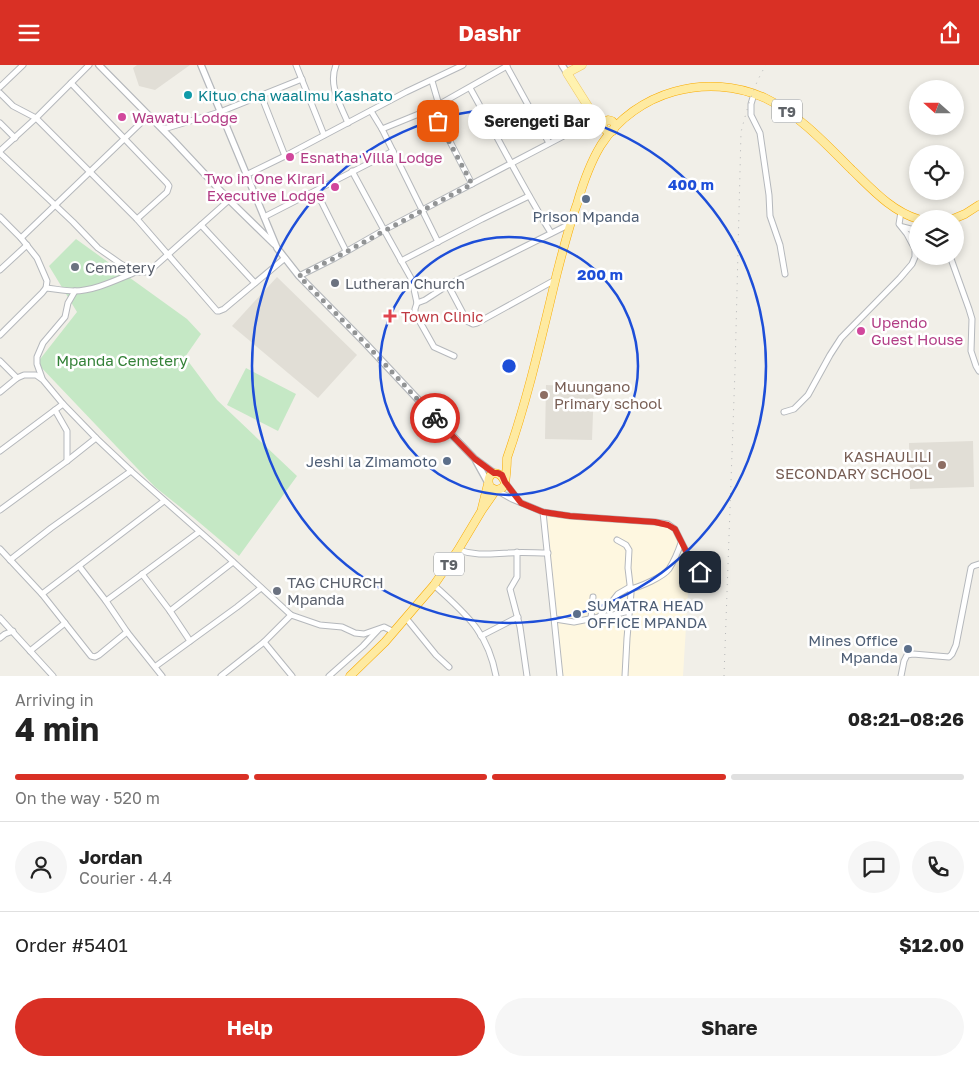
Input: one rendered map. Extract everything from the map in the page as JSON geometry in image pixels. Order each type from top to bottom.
[{"type":"highway","name":"T9","points":[[350,676],[385,642],[434,585],[482,510],[496,491],[502,488],[505,481],[507,458],[527,393],[570,223],[582,183],[609,129],[646,103],[693,87],[710,87],[754,94],[779,106],[797,118],[839,156],[866,184],[901,212],[909,215]]},
{"type":"highway","name":"T9","points":[[609,129],[604,122],[628,115]]},
{"type":"highway","points":[[964,214],[979,205]]},
{"type":"highway","name":"T9","points":[[482,510],[491,475],[495,473],[507,458]]},
{"type":"highway","points":[[495,473],[502,475],[505,481]]},
{"type":"highway","points":[[488,483],[496,491]]},
{"type":"main road","points":[[582,65],[567,73],[594,115],[609,129]]},
{"type":"main road","points":[[594,115],[609,120]]},
{"type":"street","points":[[0,87],[23,65]]},
{"type":"street","points":[[89,65],[0,152],[98,248],[136,272]]},
{"type":"street","points":[[99,65],[229,201],[277,248],[299,276],[475,459],[495,473]]},
{"type":"street","points":[[201,65],[277,248]]},
{"type":"street","points":[[296,65],[324,135]]},
{"type":"street","points":[[336,65],[332,76],[333,85],[348,123]]},
{"type":"street","points":[[246,175],[462,65]]},
{"type":"street","points":[[562,65],[567,73]]},
{"type":"street","points":[[382,129],[439,105],[506,66],[550,143]]},
{"type":"street","points":[[163,129],[220,112],[302,79]]},
{"type":"street","points":[[432,81],[439,105]]},
{"type":"street","points":[[71,83],[169,186],[167,192],[137,219]]},
{"type":"street","points":[[470,88],[550,233]]},
{"type":"street","points":[[0,93],[13,106],[36,118],[137,219],[215,309],[219,311],[224,309],[285,258]]},
{"type":"street","points":[[754,94],[751,104],[751,115],[760,133],[769,195],[770,216],[780,245],[785,274]]},
{"type":"street","points":[[261,95],[285,156]]},
{"type":"street","points":[[431,109],[472,184]]},
{"type":"street","points":[[371,111],[382,129],[438,242]]},
{"type":"street","points":[[22,238],[148,115]]},
{"type":"street","points":[[299,276],[550,143],[594,115]]},
{"type":"street","points":[[0,123],[15,138]]},
{"type":"street","points":[[264,217],[393,151]]},
{"type":"street","points":[[352,171],[412,280],[417,303],[416,313],[432,344],[437,349],[454,356]]},
{"type":"street","points":[[316,191],[346,251]]},
{"type":"street","points":[[401,261],[529,196]]},
{"type":"street","points":[[46,288],[75,291],[103,285],[136,272],[147,272],[229,201]]},
{"type":"street","points":[[784,412],[794,409],[808,395],[841,338],[912,264],[915,257],[915,249],[899,222],[901,212]]},
{"type":"street","points":[[0,217],[22,238],[37,258],[47,281],[46,288],[0,335]]},
{"type":"street","points":[[417,303],[448,285],[570,223]]},
{"type":"street","points":[[201,225],[254,283]]},
{"type":"street","points":[[903,227],[909,229]]},
{"type":"street","points":[[1,268],[27,245]]},
{"type":"street","points":[[953,265],[972,319],[971,351],[979,371]]},
{"type":"street","points":[[448,285],[466,321],[472,324],[556,280]]},
{"type":"street","points":[[43,380],[37,364],[37,357],[43,343],[65,317],[68,303],[75,291]]},
{"type":"street","points":[[0,361],[16,378]]},
{"type":"street","points":[[0,392],[16,378],[24,375],[36,375],[43,380],[96,438],[130,471],[291,615],[320,625],[342,627],[355,633],[364,633],[384,627],[394,632]]},
{"type":"street","points":[[0,451],[63,403]]},
{"type":"street","points":[[55,410],[67,431],[68,461]]},
{"type":"street","points":[[0,510],[68,461],[96,438]]},
{"type":"street","points":[[475,459],[488,483]]},
{"type":"street","points":[[10,560],[130,471]]},
{"type":"street","points":[[505,481],[521,503]]},
{"type":"street","points":[[496,491],[543,512],[570,516],[655,522],[668,525],[675,529],[693,565],[713,580]]},
{"type":"street","points":[[42,594],[164,501]]},
{"type":"street","points":[[543,512],[560,676]]},
{"type":"street","points":[[106,601],[199,532]]},
{"type":"street","points":[[617,540],[626,545],[630,550],[626,676]]},
{"type":"street","points":[[599,617],[618,594],[630,588],[640,587],[664,573],[669,568],[682,543]]},
{"type":"street","points":[[0,549],[42,594],[87,652],[93,657],[99,655],[127,632]]},
{"type":"street","points":[[458,550],[481,555],[548,553]]},
{"type":"street","points":[[517,553],[517,577],[510,589],[518,617],[527,676]]},
{"type":"street","points":[[170,611],[233,562]]},
{"type":"street","points":[[901,676],[907,655],[949,657],[952,654],[956,645],[971,569],[979,564]]},
{"type":"street","points":[[79,566],[162,676]]},
{"type":"street","points":[[142,575],[190,641]]},
{"type":"street","points":[[434,585],[469,619],[481,636],[490,653],[496,676]]},
{"type":"street","points":[[156,666],[261,588]]},
{"type":"street","points":[[591,618],[593,597]]},
{"type":"street","points":[[555,619],[574,622],[629,611]]},
{"type":"street","points":[[221,676],[264,642],[291,615]]},
{"type":"street","points":[[481,636],[518,617]]},
{"type":"street","points":[[0,618],[53,676]]},
{"type":"street","points":[[406,618],[436,655],[449,667]]},
{"type":"street","points":[[30,651],[65,623]]},
{"type":"street","points":[[2,636],[6,624]]},
{"type":"street","points":[[329,676],[379,629]]},
{"type":"street","points":[[2,636],[13,631]]},
{"type":"street","points":[[264,642],[290,675]]},
{"type":"shaded area","points":[[137,65],[190,65],[155,90],[139,86],[133,68]]},
{"type":"shaded area","points":[[277,277],[357,355],[318,398],[232,326]]},
{"type":"shaded area","points":[[546,385],[594,387],[592,440],[545,439]]},
{"type":"shaded area","name":"KASHAULILI SECONDARY SCHOOL","points":[[973,441],[974,487],[910,489],[909,443]]},
{"type":"shaded area","points":[[543,512],[655,522],[675,529],[690,560],[683,676],[560,676]]},
{"type":"green space","name":"Mpanda Cemetery","points":[[76,239],[187,319],[201,334],[185,357],[217,400],[297,476],[239,556],[155,487],[37,363],[77,312],[49,266]]},
{"type":"green space","points":[[246,368],[296,394],[278,431],[227,405]]},
{"type":"railway","points":[[724,676],[741,132],[754,89],[766,65]]},
{"type":"way so far","points":[[435,418],[299,276],[472,184],[438,121]]},
{"type":"place","name":"Kituo cha waalimu Kashato","points":[[188,95]]},
{"type":"place","name":"Wawatu Lodge","points":[[122,117]]},
{"type":"place","name":"Serengeti Bar","points":[[438,121]]},
{"type":"place","name":"Esnatha Villa Lodge","points":[[290,157]]},
{"type":"place","name":"Two in One Kirari Executive Lodge","points":[[335,187]]},
{"type":"place","name":"Prison Mpanda","points":[[586,199]]},
{"type":"place","name":"Cemetery","points":[[75,267]]},
{"type":"place","name":"Lutheran Church","points":[[335,283]]},
{"type":"place","name":"Town Clinic","points":[[390,316]]},
{"type":"place","name":"Upendo Guest House","points":[[861,331]]},
{"type":"place","name":"Muungano Primary school","points":[[544,395]]},
{"type":"place","name":"Jeshi la Zimamoto","points":[[447,461]]},
{"type":"place","name":"KASHAULILI SECONDARY SCHOOL","points":[[942,465]]},
{"type":"place","name":"TAG CHURCH Mpanda","points":[[277,591]]},
{"type":"place","name":"SUMATRA HEAD OFFICE MPANDA","points":[[577,614]]},
{"type":"place","name":"Mines Office Mpanda","points":[[908,649]]},
{"type":"route","points":[[435,418],[475,459],[494,473],[502,475],[521,503],[543,512],[570,516],[655,522],[668,525],[675,529],[693,565],[700,572]]}]
